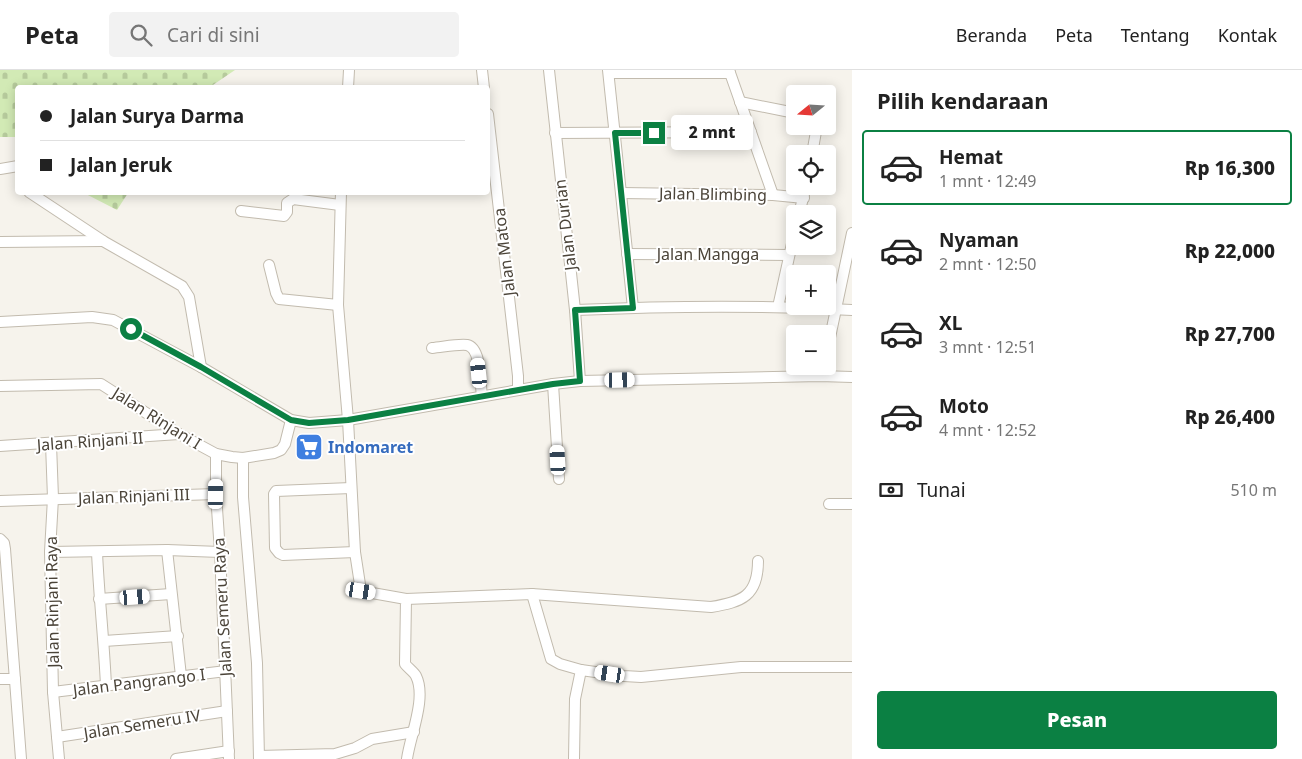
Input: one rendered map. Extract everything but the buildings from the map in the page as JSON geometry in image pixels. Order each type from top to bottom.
[{"type":"street","points":[[348,85],[349,70]]},
{"type":"street","points":[[482,70],[484,85]]},
{"type":"street","name":"Jalan Durian","points":[[549,70],[575,310],[580,381]]},
{"type":"street","points":[[633,308],[608,71],[729,71],[773,194]]},
{"type":"street","points":[[740,102],[786,111]]},
{"type":"street","name":"Jalan Matoa","points":[[490,131],[518,376],[518,390]]},
{"type":"street","points":[[555,133],[751,132]]},
{"type":"street","points":[[0,169],[15,166]]},
{"type":"street","name":"Jalan Blimbing","points":[[621,193],[773,194],[804,198]]},
{"type":"street","points":[[34,195],[103,241],[182,286],[189,297],[201,367]]},
{"type":"street","points":[[341,195],[338,305],[348,420],[355,552],[361,591],[406,599],[532,594],[712,607],[731,604],[744,598],[753,589],[758,576],[758,561]]},
{"type":"street","points":[[802,205],[804,195]]},
{"type":"street","points":[[241,211],[284,216],[288,212],[287,198],[340,205]]},
{"type":"street","points":[[852,233],[836,310],[852,310]]},
{"type":"street","points":[[0,242],[103,241]]},
{"type":"street","name":"Jalan Mangga","points":[[628,254],[786,255]]},
{"type":"street","points":[[778,307],[788,255]]},
{"type":"street","points":[[269,265],[279,299],[338,305]]},
{"type":"street","points":[[575,310],[786,307]]},
{"type":"street","points":[[0,322],[104,317],[201,367],[291,420],[309,423],[348,420],[553,384],[580,381],[810,376],[852,377]]},
{"type":"street","points":[[432,348],[466,345],[474,350],[478,358],[482,396]]},
{"type":"street","name":"Jalan Rinjani I","points":[[0,386],[101,384],[179,434],[216,454],[243,458],[281,450],[286,444],[291,420]]},
{"type":"street","points":[[553,384],[559,479]]},
{"type":"street","name":"Jalan Rinjani II","points":[[0,446],[179,434]]},
{"type":"street","name":"Jalan Rinjani Raya","points":[[51,444],[53,498],[50,552],[53,692],[59,759]]},
{"type":"street","name":"Jalan Semeru Raya","points":[[216,454],[216,494],[229,755]]},
{"type":"street","points":[[243,458],[243,497],[257,663],[259,758],[335,754],[355,748],[372,739],[414,732]]},
{"type":"street","points":[[351,488],[276,491],[274,494],[275,548],[283,555],[355,552]]},
{"type":"street","name":"Jalan Rinjani III","points":[[0,501],[216,494]]},
{"type":"street","points":[[829,504],[852,504]]},
{"type":"street","points":[[0,539],[6,549],[20,759]]},
{"type":"street","points":[[167,550],[181,676]]},
{"type":"street","points":[[50,552],[167,550],[220,552]]},
{"type":"street","points":[[97,552],[106,686]]},
{"type":"street","points":[[99,600],[171,594]]},
{"type":"street","points":[[532,594],[551,659],[560,664],[581,670],[641,677],[741,667],[852,667]]},
{"type":"street","points":[[406,599],[405,664],[416,676],[419,693],[414,732],[409,743],[407,759]]},
{"type":"street","points":[[104,641],[178,636]]},
{"type":"street","points":[[574,759],[575,699],[581,670]]},
{"type":"street","name":"Jalan Pangrango I","points":[[53,692],[226,671]]},
{"type":"street","points":[[0,679],[15,679]]},
{"type":"street","name":"Jalan Semeru IV","points":[[57,737],[227,711]]},
{"type":"street","points":[[176,759],[229,755]]},
{"type":"green space","points":[[0,70],[235,70],[213,85],[15,85],[15,137],[0,137]]},
{"type":"green space","points":[[88,195],[127,195],[117,210]]},
{"type":"place","name":"Indomaret","points":[[309,447]]},
{"type":"route","points":[[131,329],[201,367],[291,420],[309,423],[348,420],[553,384],[580,381],[575,310],[633,308],[615,133],[654,133]]}]
